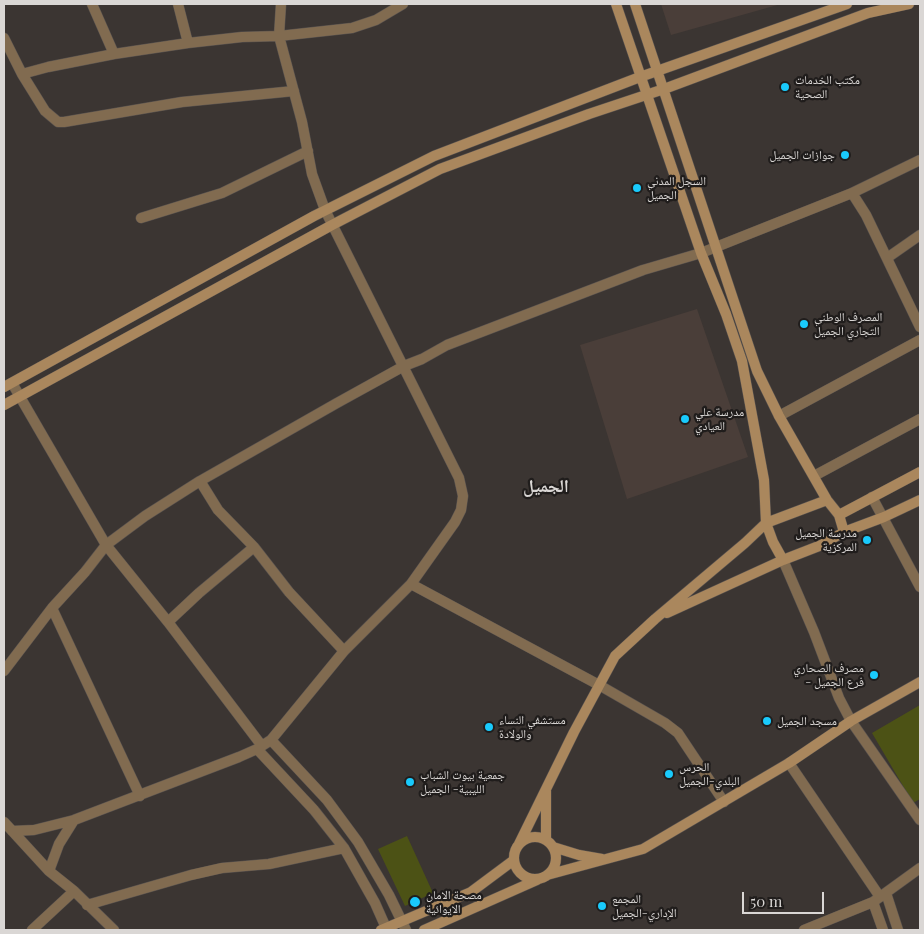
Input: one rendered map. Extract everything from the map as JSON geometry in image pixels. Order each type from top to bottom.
[{"type":"street","points":[[92,4],[114,54]]},
{"type":"street","points":[[178,4],[188,43]]},
{"type":"street","points":[[12,831],[34,830],[74,820],[140,796],[263,745],[344,651],[411,584],[455,522],[461,510],[463,496],[459,478],[332,225],[314,182],[294,91],[279,36],[280,4]]},
{"type":"street","points":[[22,74],[114,54],[188,43],[352,28],[376,20],[403,4]]},
{"type":"street","points":[[616,4],[701,253],[726,314],[742,361],[764,480],[766,523],[773,542],[784,560],[814,632],[836,692],[851,721],[920,820]]},
{"type":"street","points":[[635,4],[741,328],[757,371],[779,416],[827,500],[839,515],[844,532]]},
{"type":"street","points":[[514,860],[471,892],[403,926],[385,929],[375,902],[344,848],[106,545],[20,396],[8,385],[325,210],[434,156],[640,76],[847,4]]},
{"type":"street","points":[[4,405],[332,225],[440,169],[589,114],[664,89],[860,16],[909,4]]},
{"type":"street","points":[[4,38],[22,74],[45,110],[58,122],[182,102],[294,91]]},
{"type":"street","points":[[141,218],[222,193],[308,151]]},
{"type":"street","points":[[4,671],[52,608],[85,572],[106,545],[145,516],[200,480],[404,366],[472,335],[643,270],[701,253],[852,193],[920,160]]},
{"type":"street","points":[[852,193],[866,215],[920,327]]},
{"type":"street","points":[[887,258],[920,235]]},
{"type":"street","points":[[779,416],[920,340]]},
{"type":"street","points":[[814,476],[920,419]]},
{"type":"street","points":[[839,515],[920,472]]},
{"type":"street","points":[[200,480],[218,510],[254,547],[289,592],[344,651]]},
{"type":"street","points":[[872,497],[920,587]]},
{"type":"street","points":[[537,880],[522,875],[515,866],[514,854],[574,732],[615,656],[654,619],[745,543],[766,523],[827,500]]},
{"type":"street","points":[[654,619],[819,546],[844,532],[884,517],[920,500]]},
{"type":"street","points":[[168,622],[254,547]]},
{"type":"street","points":[[411,584],[600,685],[664,723],[678,733],[724,802]]},
{"type":"street","points":[[52,608],[140,796]]},
{"type":"street","points":[[424,930],[547,876],[643,849],[789,763],[851,721],[920,682]]},
{"type":"street","points":[[263,745],[327,800],[358,842],[389,895],[403,926]]},
{"type":"street","points":[[789,763],[880,897],[898,930]]},
{"type":"street","points":[[546,787],[550,844],[556,859],[555,866],[547,876]]},
{"type":"street","points":[[50,871],[59,844],[74,820]]},
{"type":"street","points":[[4,822],[50,871],[74,891],[114,930]]},
{"type":"street","points":[[519,844],[529,838],[541,838],[550,844],[579,855],[605,860]]},
{"type":"street","points":[[87,905],[222,868],[269,864],[344,848]]},
{"type":"street","points":[[804,930],[880,897],[920,868]]},
{"type":"street","points":[[32,930],[74,891]]},
{"type":"street","points":[[880,897],[882,930]]},
{"type":"shaded area","points":[[661,4],[781,4],[671,35]]},
{"type":"shaded area","points":[[697,309],[748,457],[627,499],[580,345]]},
{"type":"green space","points":[[920,705],[920,799],[913,803],[872,733]]},
{"type":"green space","points":[[407,836],[433,893],[405,906],[378,849]]},
{"type":"place","name":"مكتب الخدمات الصحية","points":[[785,87]]},
{"type":"place","name":"جوازات الجميل","points":[[845,155]]},
{"type":"place","name":"السجل المدني الجميل","points":[[637,188]]},
{"type":"place","name":"المصرف الوطني التجاري الجميل","points":[[804,324]]},
{"type":"place","name":"مدرسة علي العيادي","points":[[685,419]]},
{"type":"place","name":"مدرسة الجميل المركزية","points":[[867,540]]},
{"type":"place","name":"مصرف الصحاري - فرع الجميل","points":[[874,675]]},
{"type":"place","name":"مسجد الجميل","points":[[767,721]]},
{"type":"place","name":"مستشفي النساء والولادة","points":[[489,727]]},
{"type":"place","name":"الحرس البلدي-الجميل","points":[[669,774]]},
{"type":"place","name":"جمعية بيوت الشباب الليبية- الجميل","points":[[410,782]]},
{"type":"place","name":"مصحة الامان الايوائية","points":[[415,902]]},
{"type":"place","name":"المجمع الإداري-الجميل","points":[[602,906]]},
{"type":"district","name":"الجميل","points":[[546,486]]}]
